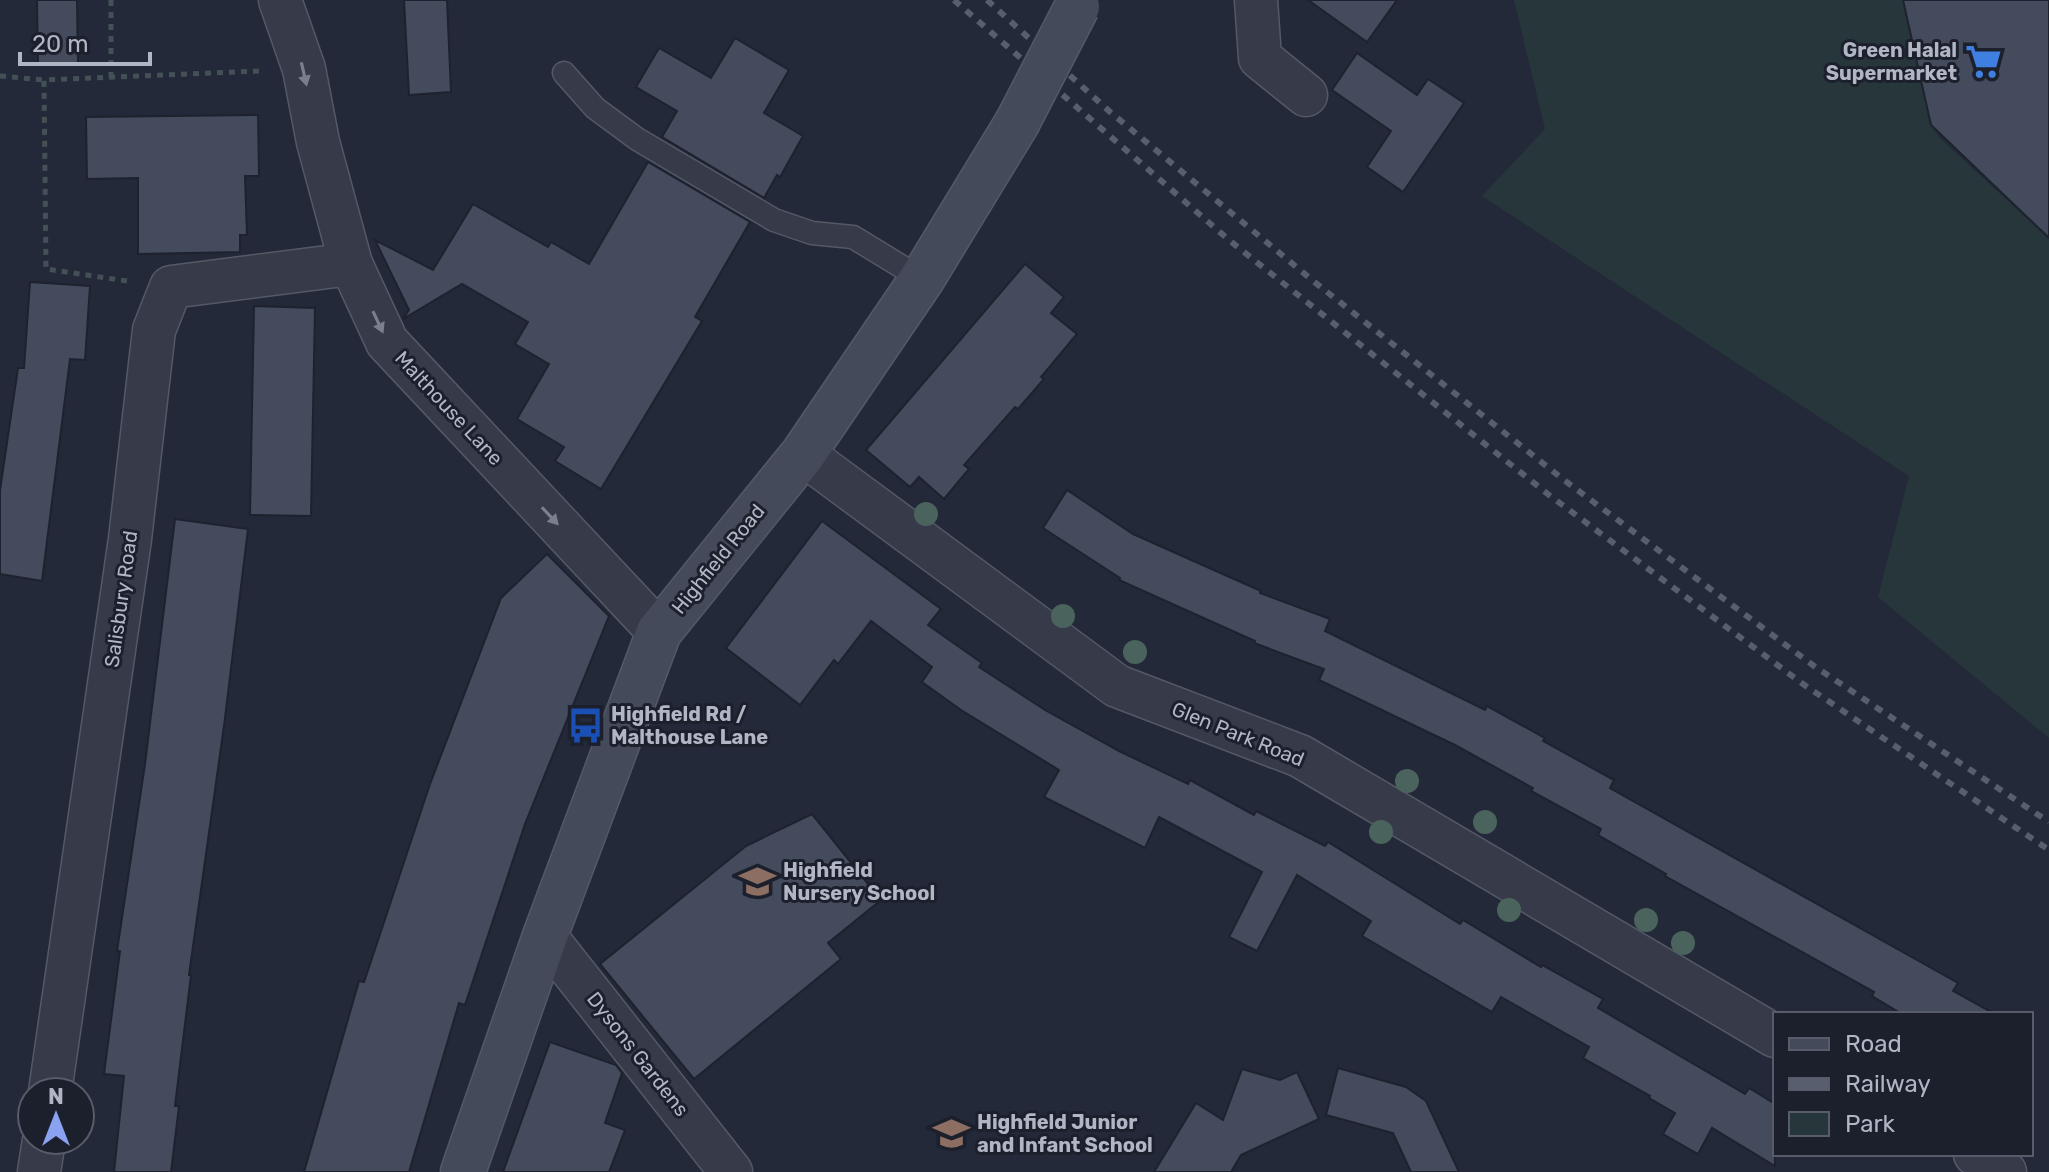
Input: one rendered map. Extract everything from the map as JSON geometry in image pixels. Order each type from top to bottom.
[{"type":"main road","name":"Highfield Road","points":[[463,1172],[545,936],[659,632],[803,454],[922,279],[1017,123],[1078,4]]},
{"type":"street","name":"Malthouse Lane","points":[[280,0],[304,69],[318,142],[351,264],[387,342],[659,632]]},
{"type":"street","points":[[1256,0],[1260,58],[1306,95]]},
{"type":"street","points":[[171,287],[351,264]]},
{"type":"street","name":"Salisbury Road","points":[[52,1076],[130,539],[154,330],[171,287]]},
{"type":"street","name":"Glen Park Road","points":[[803,454],[1117,686],[1300,756],[1773,1035]]},
{"type":"street","name":"Dysons Gardens","points":[[545,936],[731,1172]]},
{"type":"street","points":[[1978,1156],[2005,1172]]},
{"type":"lane","points":[[564,73],[595,108],[637,139],[774,220],[812,233],[853,237],[922,279]]},
{"type":"path","points":[[111,0],[111,79]]},
{"type":"path","points":[[0,76],[44,80],[111,79],[304,69]]},
{"type":"path","points":[[44,80],[46,269],[171,287]]},
{"type":"green space","points":[[1514,0],[1903,0],[1931,125],[1940,138],[2049,239],[2049,738],[1878,597],[1909,476],[1482,196],[1545,129]]},
{"type":"building","points":[[37,0],[77,0],[78,64],[38,65]]},
{"type":"building","points":[[404,0],[447,0],[451,92],[409,95]]},
{"type":"building","points":[[1308,0],[1397,0],[1367,42]]},
{"type":"building","name":"Green Halal Supermarket","points":[[1903,0],[2049,0],[2049,238],[1931,125]]},
{"type":"building","points":[[735,38],[789,70],[764,113],[803,136],[764,198],[662,137],[677,111],[636,87],[659,48],[711,78]]},
{"type":"building","points":[[1357,53],[1417,95],[1428,79],[1464,103],[1403,192],[1367,167],[1391,131],[1332,90]]},
{"type":"building","points":[[258,115],[259,176],[245,176],[247,235],[240,235],[240,252],[138,254],[138,178],[87,179],[86,117]]},
{"type":"building","points":[[648,162],[750,222],[695,317],[702,321],[601,489],[555,461],[564,447],[517,419],[549,364],[515,344],[528,322],[462,284],[403,319],[409,310],[375,240],[433,270],[473,204],[548,247],[551,242],[589,264]]},
{"type":"building","points":[[1025,264],[1064,297],[1051,313],[1077,334],[1041,377],[1044,379],[964,465],[969,469],[944,499],[919,477],[910,487],[866,450]]},
{"type":"building","points":[[30,282],[90,286],[85,360],[70,359],[42,581],[0,574],[0,490],[18,368],[24,368]]},
{"type":"building","points":[[254,306],[315,308],[311,516],[250,515]]},
{"type":"building","points":[[1067,490],[1133,534],[1260,593],[1330,619],[1325,631],[1485,710],[1487,706],[1545,738],[1543,741],[1614,780],[1610,788],[1958,983],[1953,991],[1991,1012],[1899,1012],[1872,996],[1874,992],[1665,876],[1598,835],[1601,829],[1531,791],[1533,788],[1455,745],[1319,680],[1324,669],[1254,643],[1119,580],[1043,528]]},
{"type":"building","points":[[175,519],[248,529],[189,975],[171,1172],[114,1172],[124,1076],[104,1074],[120,951],[117,951],[145,764]]},
{"type":"building","points":[[822,521],[941,609],[928,625],[982,663],[979,667],[1045,710],[1119,751],[1188,784],[1190,780],[1254,815],[1256,811],[1325,846],[1328,842],[1460,924],[1463,920],[1541,967],[1603,999],[1598,1008],[1745,1094],[1749,1088],[1773,1103],[1775,1166],[1712,1128],[1698,1154],[1663,1134],[1675,1113],[1583,1058],[1589,1047],[1501,997],[1492,1012],[1362,936],[1371,921],[1297,875],[1257,951],[1229,937],[1262,872],[1159,817],[1145,848],[1044,797],[1059,770],[961,710],[922,682],[932,667],[871,621],[838,664],[834,660],[800,705],[726,648]]},
{"type":"building","points":[[547,554],[609,616],[525,824],[465,1005],[459,1003],[409,1172],[304,1172],[359,981],[364,982],[430,784],[501,598]]},
{"type":"building","points":[[812,814],[881,900],[828,943],[841,959],[694,1079],[600,964],[746,846]]},
{"type":"building","points":[[550,1042],[616,1065],[622,1073],[605,1123],[625,1130],[609,1172],[503,1172]]},
{"type":"building","points":[[1338,1068],[1406,1087],[1426,1101],[1459,1172],[1411,1172],[1393,1133],[1326,1115]]},
{"type":"building","points":[[1242,1069],[1280,1080],[1297,1072],[1319,1119],[1241,1155],[1231,1172],[1154,1172],[1196,1103],[1223,1120]]},
{"type":"railway","points":[[954,0],[1229,240],[1549,495],[1803,684],[2049,850]]},
{"type":"railway","points":[[987,0],[1109,111],[1312,280],[1564,480],[1814,666],[2049,822]]},
{"type":"place","name":"Green Halal Supermarket","points":[[1983,62]]},
{"type":"place","name":"Highfield Rd / Malthouse Lane","points":[[585,725]]},
{"type":"place","name":"Highfield Nursery School","points":[[757,882]]},
{"type":"place","name":"Highfield Junior and Infant School","points":[[951,1134]]}]
